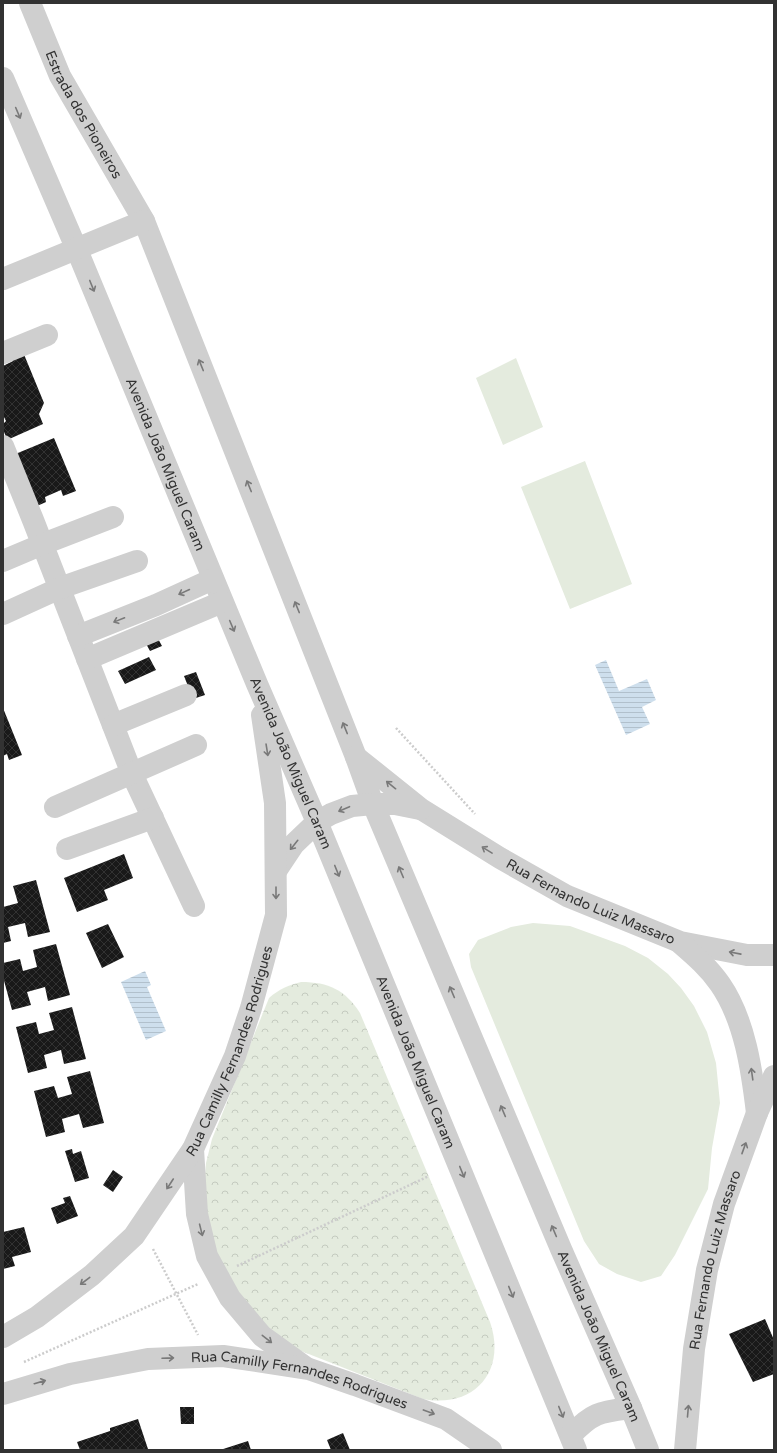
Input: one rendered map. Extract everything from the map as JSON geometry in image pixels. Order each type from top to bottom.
[{"type":"street","name":"Estrada dos Pioneiros","points":[[30,3],[60,76],[144,221]]},
{"type":"street","name":"Avenida João Miguel Caram","points":[[3,78],[77,250],[222,602],[317,822],[574,1443]]},
{"type":"street","points":[[3,279],[77,250],[144,221]]},
{"type":"street","name":"Avenida João Miguel Caram","points":[[144,221],[356,757],[373,804],[558,1242],[648,1450]]},
{"type":"street","points":[[3,353],[47,335]]},
{"type":"street","points":[[3,446],[43,544],[132,774],[194,906]]},
{"type":"street","points":[[3,561],[113,517]]},
{"type":"street","points":[[3,614],[60,588],[137,561]]},
{"type":"street","points":[[78,636],[156,605],[213,579]]},
{"type":"street","points":[[87,659],[222,602]]},
{"type":"street","name":"Rua Camilly Fernandes Rodrigues","points":[[3,1337],[37,1317],[92,1275],[134,1236],[193,1149],[235,1056],[251,1008],[276,915],[275,803],[257,684]]},
{"type":"street","points":[[113,726],[186,696]]},
{"type":"street","points":[[55,807],[196,745]]},
{"type":"street","points":[[356,757],[421,809]]},
{"type":"street","points":[[276,871],[294,844],[317,822],[352,806],[395,804],[421,809]]},
{"type":"street","name":"Rua Fernando Luiz Massaro","points":[[421,809],[500,858],[567,896],[680,942],[747,955],[774,955]]},
{"type":"street","points":[[67,849],[153,818]]},
{"type":"street","points":[[680,942],[710,971],[721,986],[734,1010],[745,1043],[751,1069],[757,1113]]},
{"type":"street","name":"Rua Fernando Luiz Massaro","points":[[685,1450],[694,1349],[707,1270],[724,1204],[757,1113],[774,1076]]},
{"type":"street","points":[[193,1149],[197,1214],[207,1256],[230,1298],[262,1336],[309,1369]]},
{"type":"street","name":"Rua Camilly Fernandes Rodrigues","points":[[3,1394],[70,1374],[148,1358],[222,1356],[309,1369],[355,1385],[446,1419],[491,1450]]},
{"type":"street","points":[[574,1443],[585,1420],[603,1412],[631,1408]]},
{"type":"path","points":[[396,728],[476,815]]},
{"type":"path","points":[[141,1226],[209,1356]]},
{"type":"green space","points":[[516,358],[543,427],[503,445],[476,378]]},
{"type":"green space","points":[[585,461],[632,584],[570,609],[521,487]]},
{"type":"green space","points":[[533,923],[570,926],[625,946],[648,958],[668,974],[681,988],[694,1006],[707,1032],[716,1063],[720,1103],[712,1148],[708,1189],[675,1255],[661,1276],[641,1282],[617,1274],[599,1264],[584,1241],[471,967],[469,954],[478,940],[511,927]]},
{"type":"green space","points":[[311,982],[335,989],[348,998],[360,1013],[490,1322],[494,1340],[494,1356],[490,1371],[482,1383],[471,1392],[457,1398],[441,1401],[423,1399],[296,1349],[276,1336],[228,1282],[210,1237],[204,1188],[206,1163],[212,1139],[269,998],[292,984]]},
{"type":"water","points":[[606,660],[619,691],[647,679],[656,700],[642,707],[650,724],[626,735],[595,665]]},
{"type":"water","points":[[145,971],[151,985],[147,987],[166,1031],[146,1040],[121,982]]},
{"type":"building","points":[[23,352],[44,403],[39,414],[43,424],[7,440],[3,429],[3,424],[6,421],[3,415],[3,366],[13,361],[12,357]]},
{"type":"building","points":[[54,438],[76,491],[63,496],[61,490],[45,497],[46,502],[35,507],[13,455]]},
{"type":"building","points":[[156,635],[162,646],[150,651],[144,640]]},
{"type":"building","points":[[149,657],[156,670],[125,684],[118,671]]},
{"type":"building","points":[[196,672],[205,695],[193,699],[184,676]]},
{"type":"building","points":[[3,708],[22,755],[9,760],[7,754],[3,756]]},
{"type":"building","points":[[124,854],[133,878],[104,890],[108,900],[77,912],[64,878]]},
{"type":"building","points":[[36,880],[50,932],[28,937],[25,923],[8,927],[11,941],[3,943],[3,907],[18,903],[13,886]]},
{"type":"building","points":[[108,924],[124,957],[102,968],[86,933]]},
{"type":"building","points":[[56,944],[70,995],[48,1001],[45,987],[27,992],[31,1005],[12,1010],[3,977],[3,963],[20,959],[23,971],[37,967],[33,950]]},
{"type":"building","points":[[72,1007],[86,1059],[64,1064],[61,1050],[44,1055],[47,1068],[28,1073],[16,1027],[36,1022],[39,1034],[54,1030],[49,1013]]},
{"type":"building","points":[[90,1071],[104,1123],[83,1128],[79,1114],[62,1119],[65,1132],[46,1137],[34,1091],[54,1086],[58,1098],[72,1094],[67,1077]]},
{"type":"building","points":[[72,1149],[73,1154],[81,1151],[89,1178],[75,1182],[65,1151]]},
{"type":"building","points":[[113,1170],[123,1177],[113,1192],[103,1185]]},
{"type":"building","points":[[70,1196],[78,1216],[57,1224],[51,1208],[65,1203],[63,1198]]},
{"type":"building","points":[[24,1227],[31,1252],[12,1257],[15,1266],[3,1269],[3,1232]]},
{"type":"building","points":[[765,1319],[774,1340],[774,1374],[753,1382],[729,1334]]},
{"type":"building","points":[[180,1407],[194,1407],[194,1424],[181,1424]]},
{"type":"building","points":[[138,1419],[148,1449],[80,1450],[77,1442],[110,1431],[110,1428]]},
{"type":"building","points":[[343,1433],[350,1450],[331,1450],[327,1440]]},
{"type":"building","points":[[248,1441],[251,1450],[220,1450]]}]
